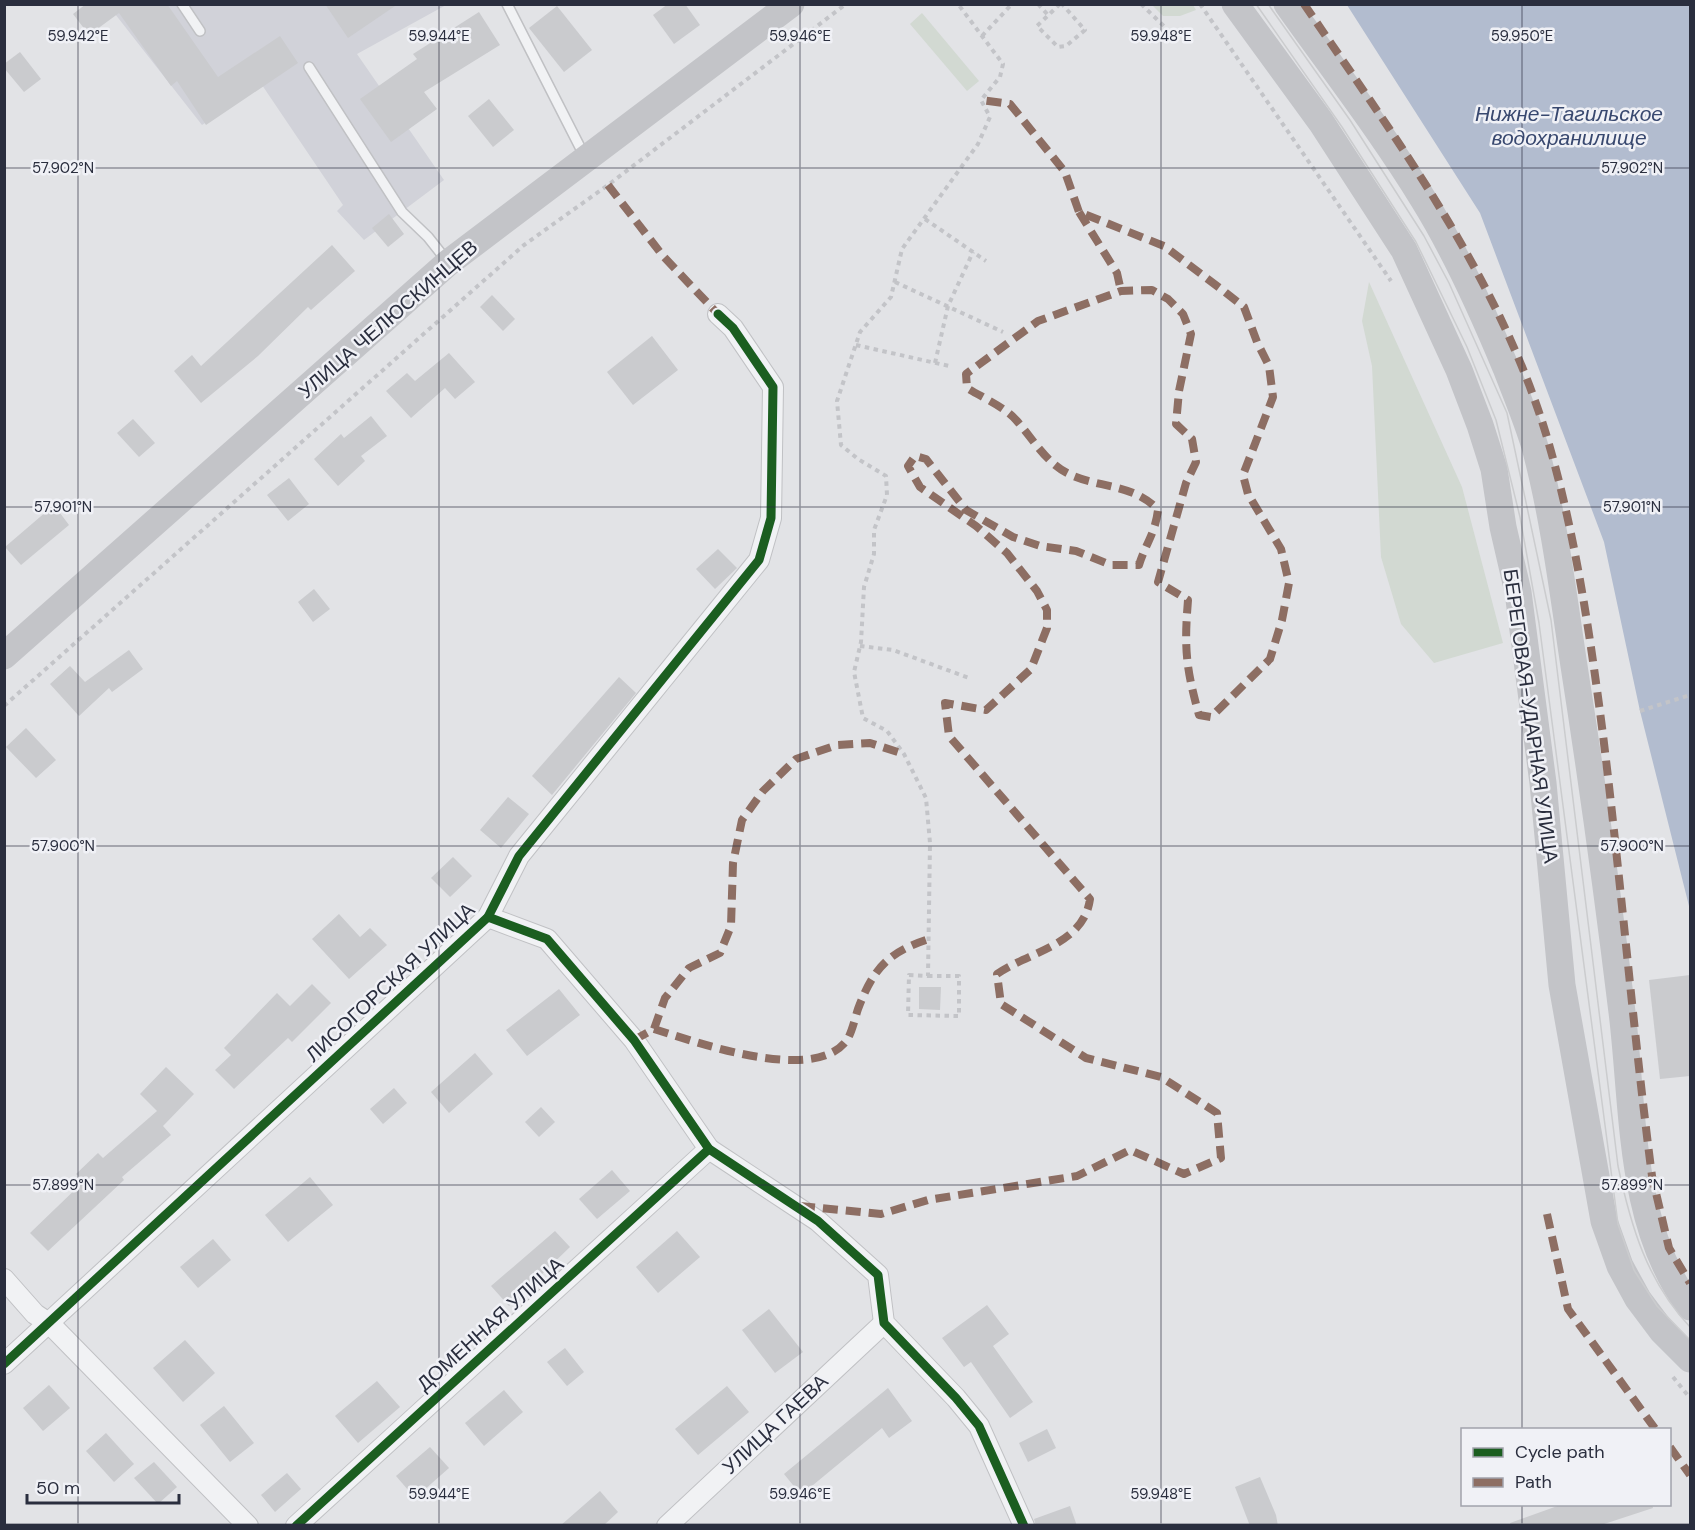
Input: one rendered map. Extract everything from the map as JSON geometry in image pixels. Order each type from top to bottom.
[{"type":"main road","name":"УЛИЦА ЧЕЛЮСКИНЦЕВ","points":[[4,656],[448,263],[791,4]]},
{"type":"main road","name":"БЕРЕГОВАЯ-УДАРНАЯ УЛИЦА","points":[[1235,4],[1321,122],[1404,250],[1459,370],[1480,425],[1494,469],[1503,527],[1518,592],[1543,783],[1562,985],[1604,1221],[1620,1266],[1638,1299],[1662,1331],[1680,1366]]},
{"type":"main road","points":[[1287,4],[1387,144],[1445,237],[1486,319],[1534,445],[1556,544],[1583,720],[1622,1013],[1640,1182],[1662,1258],[1675,1286],[1690,1307]]},
{"type":"street","name":"ЛИСОГОРСКАЯ УЛИЦА","points":[[4,1364],[50,1324],[488,917],[519,856],[759,560],[771,518],[773,387],[733,328],[718,314]]},
{"type":"street","points":[[488,917],[547,939],[634,1040],[709,1149],[818,1221],[878,1275],[884,1323],[956,1398],[979,1426],[1024,1526]]},
{"type":"street","name":"ДОМЕННАЯ УЛИЦА","points":[[297,1526],[709,1149]]},
{"type":"street","points":[[4,1279],[35,1314],[50,1324],[248,1526]]},
{"type":"street","name":"УЛИЦА ГАЕВА","points":[[667,1526],[884,1323]]},
{"type":"lane","points":[[182,4],[200,31]]},
{"type":"lane","points":[[507,4],[586,159]]},
{"type":"lane","points":[[309,67],[402,212],[428,237],[448,263]]},
{"type":"path","points":[[4,706],[524,245],[608,185],[846,4]]},
{"type":"path","points":[[928,976],[930,843],[926,798],[904,754],[887,731],[863,718],[854,672],[860,646],[864,587],[873,554],[874,530],[887,495],[886,476],[858,459],[841,445],[837,400],[860,332],[891,297],[902,249],[978,144],[990,117],[981,100],[1002,74],[1003,64],[958,4]]},
{"type":"path","points":[[1038,4],[1049,15]]},
{"type":"path","points":[[1061,4],[1085,30],[1066,46],[1058,47],[1037,26],[1049,15],[1061,4]]},
{"type":"path","points":[[1142,4],[1167,29]]},
{"type":"path","points":[[1200,4],[1395,287]]},
{"type":"path","points":[[982,36],[1011,5]]},
{"type":"path","points":[[925,219],[987,261]]},
{"type":"path","points":[[935,363],[948,306],[973,252]]},
{"type":"path","points":[[895,282],[1003,332]]},
{"type":"path","points":[[856,345],[949,366]]},
{"type":"path","points":[[860,646],[893,650],[969,678]]},
{"type":"path","points":[[1640,711],[1690,695]]},
{"type":"path","points":[[909,975],[928,976],[959,976],[958,1016],[908,1015],[909,975]]},
{"type":"path","points":[[1680,1366],[1690,1398]]},
{"type":"shaded area","points":[[108,5],[446,5],[357,54],[444,180],[364,240],[337,211],[343,205],[262,85],[202,125]]},
{"type":"shaded area","points":[[1152,5],[1193,5],[1196,10],[1180,16],[1163,16]]},
{"type":"shaded area","points":[[922,13],[979,81],[967,91],[910,24]]},
{"type":"shaded area","points":[[1369,282],[1462,487],[1503,643],[1434,663],[1401,624],[1381,557],[1372,366],[1362,321]]},
{"type":"water","name":"Нижне-Тагильское водохранилище","points":[[1347,5],[1690,5],[1690,910],[1640,711],[1604,542],[1480,213]]},
{"type":"building","points":[[86,4],[167,4],[218,77],[280,36],[298,63],[206,125],[177,81],[171,86],[119,13],[89,35],[73,14]]},
{"type":"building","points":[[325,4],[398,4],[348,38]]},
{"type":"building","points":[[668,4],[685,4],[700,25],[674,44],[653,15]]},
{"type":"building","points":[[557,6],[592,50],[564,72],[529,28]]},
{"type":"building","points":[[479,12],[500,45],[424,92],[437,109],[391,142],[360,99],[417,59],[413,54]]},
{"type":"building","points":[[20,52],[41,79],[24,92],[4,68],[4,64]]},
{"type":"building","points":[[489,99],[514,130],[493,147],[468,116]]},
{"type":"building","points":[[389,214],[404,234],[388,247],[372,228]]},
{"type":"building","points":[[332,245],[355,271],[311,310],[308,307],[258,356],[201,403],[174,371],[192,355],[201,366]]},
{"type":"building","points":[[492,295],[515,319],[503,331],[480,307]]},
{"type":"building","points":[[652,336],[678,370],[633,405],[607,372]]},
{"type":"building","points":[[449,353],[475,382],[455,399],[445,388],[411,418],[386,391],[407,373],[415,381]]},
{"type":"building","points":[[371,416],[387,436],[361,456],[365,461],[338,486],[314,459],[341,434],[344,438]]},
{"type":"building","points":[[133,419],[155,443],[139,457],[117,433]]},
{"type":"building","points":[[289,478],[309,504],[288,521],[267,495]]},
{"type":"building","points":[[54,505],[69,525],[21,565],[5,547]]},
{"type":"building","points":[[718,549],[737,568],[715,589],[696,569]]},
{"type":"building","points":[[314,589],[330,609],[313,622],[298,602]]},
{"type":"building","points":[[129,650],[143,669],[112,692],[109,688],[79,716],[50,684],[70,666],[85,682]]},
{"type":"building","points":[[619,677],[636,693],[552,795],[532,776]]},
{"type":"building","points":[[26,728],[56,760],[36,778],[6,747]]},
{"type":"building","points":[[508,797],[529,814],[501,848],[480,830]]},
{"type":"building","points":[[453,857],[472,876],[450,897],[431,878]]},
{"type":"building","points":[[339,914],[360,937],[370,928],[387,945],[349,979],[312,939]]},
{"type":"building","points":[[1690,975],[1690,1076],[1660,1079],[1649,980]]},
{"type":"building","points":[[312,984],[331,1003],[292,1042],[288,1038],[234,1089],[215,1070],[231,1055],[224,1048],[277,993],[290,1006]]},
{"type":"building","points":[[919,987],[941,987],[940,1010],[919,1009]]},
{"type":"building","points":[[559,989],[580,1015],[527,1056],[506,1030]]},
{"type":"building","points":[[475,1053],[493,1074],[449,1113],[431,1092]]},
{"type":"building","points":[[166,1067],[194,1094],[163,1126],[171,1135],[122,1177],[124,1180],[48,1251],[30,1233],[84,1181],[76,1174],[98,1153],[103,1158],[157,1111],[140,1094]]},
{"type":"building","points":[[394,1088],[407,1103],[383,1124],[370,1109]]},
{"type":"building","points":[[541,1107],[555,1122],[539,1137],[525,1122]]},
{"type":"building","points":[[612,1170],[630,1191],[597,1219],[579,1199]]},
{"type":"building","points":[[310,1177],[333,1205],[288,1242],[265,1215]]},
{"type":"building","points":[[555,1231],[570,1247],[540,1276],[542,1278],[509,1306],[491,1286]]},
{"type":"building","points":[[677,1231],[700,1257],[658,1293],[636,1267]]},
{"type":"building","points":[[213,1239],[231,1260],[198,1288],[180,1267]]},
{"type":"building","points":[[987,1305],[1009,1334],[993,1346],[1033,1402],[1010,1418],[971,1362],[964,1367],[942,1338]]},
{"type":"building","points":[[769,1309],[803,1352],[775,1373],[742,1330]]},
{"type":"building","points":[[185,1340],[215,1373],[183,1402],[153,1368]]},
{"type":"building","points":[[565,1348],[584,1372],[567,1386],[547,1362]]},
{"type":"building","points":[[377,1381],[400,1407],[358,1443],[335,1416]]},
{"type":"building","points":[[49,1385],[70,1408],[43,1431],[23,1408]]},
{"type":"building","points":[[727,1386],[749,1412],[698,1455],[675,1429]]},
{"type":"building","points":[[888,1388],[912,1421],[889,1438],[882,1428],[801,1495],[784,1474]]},
{"type":"building","points":[[504,1390],[523,1412],[484,1446],[465,1423]]},
{"type":"building","points":[[224,1406],[254,1443],[230,1462],[200,1425]]},
{"type":"building","points":[[1047,1429],[1056,1448],[1028,1462],[1019,1443]]},
{"type":"building","points":[[106,1433],[134,1464],[114,1482],[86,1451]]},
{"type":"building","points":[[430,1447],[449,1468],[415,1498],[396,1476]]},
{"type":"building","points":[[154,1462],[177,1487],[158,1504],[134,1478]]},
{"type":"building","points":[[287,1473],[301,1489],[275,1512],[261,1495]]},
{"type":"building","points":[[1260,1477],[1276,1515],[1278,1526],[1250,1526],[1235,1487]]},
{"type":"building","points":[[600,1491],[618,1512],[603,1526],[560,1526]]},
{"type":"building","points":[[1070,1506],[1077,1526],[1036,1526],[1034,1519]]},
{"type":"building","points":[[1557,1506],[1652,1506],[1653,1508],[1598,1526],[1511,1526],[1510,1523]]},
{"type":"tram line","points":[[1256,4],[1342,127],[1416,242],[1467,347],[1496,420],[1520,517],[1539,623],[1618,1224],[1634,1270],[1657,1306],[1690,1340]]},
{"type":"tram line","points":[[1268,4],[1350,120],[1424,236],[1449,283],[1507,413],[1551,620],[1618,1166],[1635,1232],[1643,1252],[1662,1291],[1690,1327]]},
{"type":"marked path","points":[[1304,4],[1442,210],[1473,264],[1526,376],[1546,434],[1573,545],[1593,659],[1652,1176],[1669,1248],[1690,1283]]},
{"type":"marked path","points":[[800,1206],[881,1214],[928,1200],[1077,1176],[1130,1150],[1184,1174],[1221,1158],[1217,1113],[1161,1077],[1086,1058],[1001,1004],[997,974],[1066,937],[1086,915],[1090,899],[949,736],[945,703],[986,710],[1031,669],[1047,628],[1047,610],[1037,591],[1007,553],[976,526],[920,487],[908,466],[915,456],[926,459],[966,510],[1013,537],[1040,546],[1076,551],[1111,565],[1139,565],[1153,532],[1158,510],[1138,495],[1069,474],[1053,464],[1012,416],[967,388],[966,374],[1038,321],[1121,291],[1152,290],[1168,299],[1183,314],[1191,334],[1179,391],[1176,424],[1192,439],[1196,462],[1186,483],[1158,582],[1188,600],[1186,646],[1191,684],[1199,715],[1211,717],[1270,659],[1282,620],[1289,583],[1281,549],[1248,494],[1243,475],[1273,397],[1269,366],[1244,307],[1164,246],[1079,212],[1065,172],[1010,104],[981,100]]},
{"type":"marked path","points":[[608,185],[663,256],[718,314]]},
{"type":"marked path","points":[[1079,212],[1117,273],[1121,291]]},
{"type":"marked path","points":[[634,1040],[654,1029],[665,998],[689,968],[720,953],[731,926],[733,863],[742,820],[763,791],[796,759],[837,745],[870,743],[904,754]]},
{"type":"marked path","points":[[654,1029],[725,1050],[783,1060],[809,1059],[831,1053],[847,1040],[864,995],[876,973],[892,956],[929,939]]},
{"type":"marked path","points":[[1547,1214],[1568,1309],[1655,1428]]},
{"type":"marked path","points":[[1671,1448],[1690,1475]]},
{"type":"cycle path","points":[[4,1364],[488,917],[519,856],[759,560],[771,518],[773,387],[733,328],[718,314]]},
{"type":"cycle path","points":[[488,917],[547,939],[634,1040],[709,1149],[818,1221],[878,1275],[884,1323],[956,1398],[979,1426],[1024,1526]]},
{"type":"cycle path","points":[[296,1526],[709,1149]]}]
